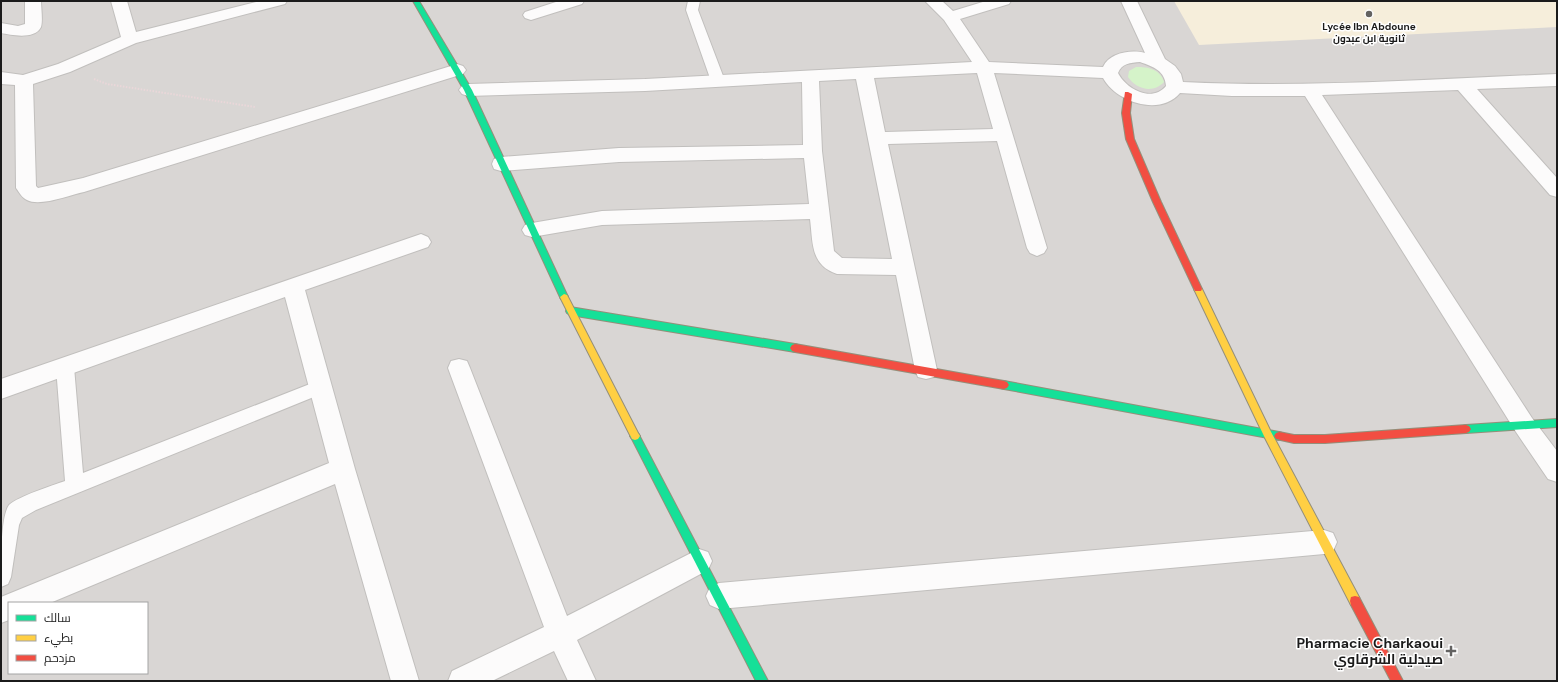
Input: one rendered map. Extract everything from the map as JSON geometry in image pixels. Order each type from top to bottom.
[{"type":"street","points":[[1,28],[23,31],[30,29],[33,26],[33,1]]},
{"type":"street","points":[[119,1],[130,40]]},
{"type":"street","points":[[1,78],[24,81],[64,68],[130,40],[279,1]]},
{"type":"street","points":[[416,1],[468,90],[570,311],[762,681]]},
{"type":"street","points":[[531,15],[576,1]]},
{"type":"street","points":[[933,1],[950,18],[967,40],[984,67],[1037,248]]},
{"type":"street","points":[[950,18],[1002,1]]},
{"type":"street","points":[[1129,1],[1158,62]]},
{"type":"street","points":[[1141,57],[1158,62],[1169,69],[1175,78],[1175,87],[1169,94],[1158,98],[1143,98],[1128,94],[1118,88],[1112,81],[1109,73],[1113,64],[1125,58],[1141,57]]},
{"type":"street","points":[[468,90],[810,77],[984,67],[1109,73]]},
{"type":"street","points":[[24,81],[26,188],[33,195],[43,195],[84,185],[457,70]]},
{"type":"street","points":[[864,74],[926,370]]},
{"type":"street","points":[[810,77],[813,151],[824,254],[837,266],[904,267]]},
{"type":"street","points":[[1175,87],[1232,90],[1310,90],[1557,80]]},
{"type":"street","points":[[1463,84],[1557,190]]},
{"type":"street","points":[[1310,90],[1524,425],[1557,471]]},
{"type":"street","points":[[1128,94],[1126,114],[1130,139],[1157,202],[1267,433],[1397,681]]},
{"type":"street","points":[[877,138],[1004,135]]},
{"type":"street","points":[[501,164],[619,155],[813,151]]},
{"type":"street","points":[[532,230],[602,218],[820,211]]},
{"type":"street","points":[[1,389],[422,242]]},
{"type":"street","points":[[293,286],[343,469],[405,681]]},
{"type":"street","points":[[570,311],[926,370],[1294,439],[1325,439],[1557,423]]},
{"type":"street","points":[[459,368],[560,634],[582,681]]},
{"type":"street","points":[[20,602],[343,469]]},
{"type":"street","points":[[719,596],[1324,542]]},
{"type":"street","points":[[462,681],[560,634],[699,561]]},
{"type":"lane","points":[[694,1],[692,10],[718,81]]},
{"type":"lane","points":[[65,367],[75,486]]},
{"type":"lane","points":[[1,577],[10,525],[15,512],[29,504],[320,387]]},
{"type":"path","points":[[64,68],[107,84],[255,107]]},
{"type":"shaded area","points":[[1,1],[1557,1],[1557,681],[1,681]]},
{"type":"shaded area","name":"Lycée Ibn Abdoune ثانوية ابن عبدون","points":[[1174,1],[1557,1],[1557,27],[1199,45]]},
{"type":"green space","points":[[1136,67],[1157,72],[1160,74],[1164,82],[1160,86],[1150,89],[1135,85],[1128,77],[1129,71]]},
{"type":"traffic: fast","points":[[416,1],[468,90],[564,297]]},
{"type":"traffic: fast","points":[[570,311],[795,348]]},
{"type":"traffic: fast","points":[[1004,385],[1279,436]]},
{"type":"traffic: fast","points":[[1466,429],[1557,423]]},
{"type":"traffic: fast","points":[[635,436],[762,681]]},
{"type":"traffic: slow","points":[[1198,289],[1267,433],[1355,601]]},
{"type":"traffic: slow","points":[[564,297],[635,436]]},
{"type":"traffic: jam","points":[[1128,94],[1126,113],[1130,139],[1157,202],[1198,289]]},
{"type":"traffic: jam","points":[[795,348],[1004,385]]},
{"type":"traffic: jam","points":[[1279,436],[1294,439],[1325,439],[1466,429]]},
{"type":"traffic: jam","points":[[1355,601],[1397,681]]},
{"type":"place","name":"Lycée Ibn Abdoune ثانوية ابن عبدون","points":[[1369,14]]},
{"type":"place","name":"Pharmacie Charkaoui صيدلية الشرقاوي","points":[[1451,651]]}]
